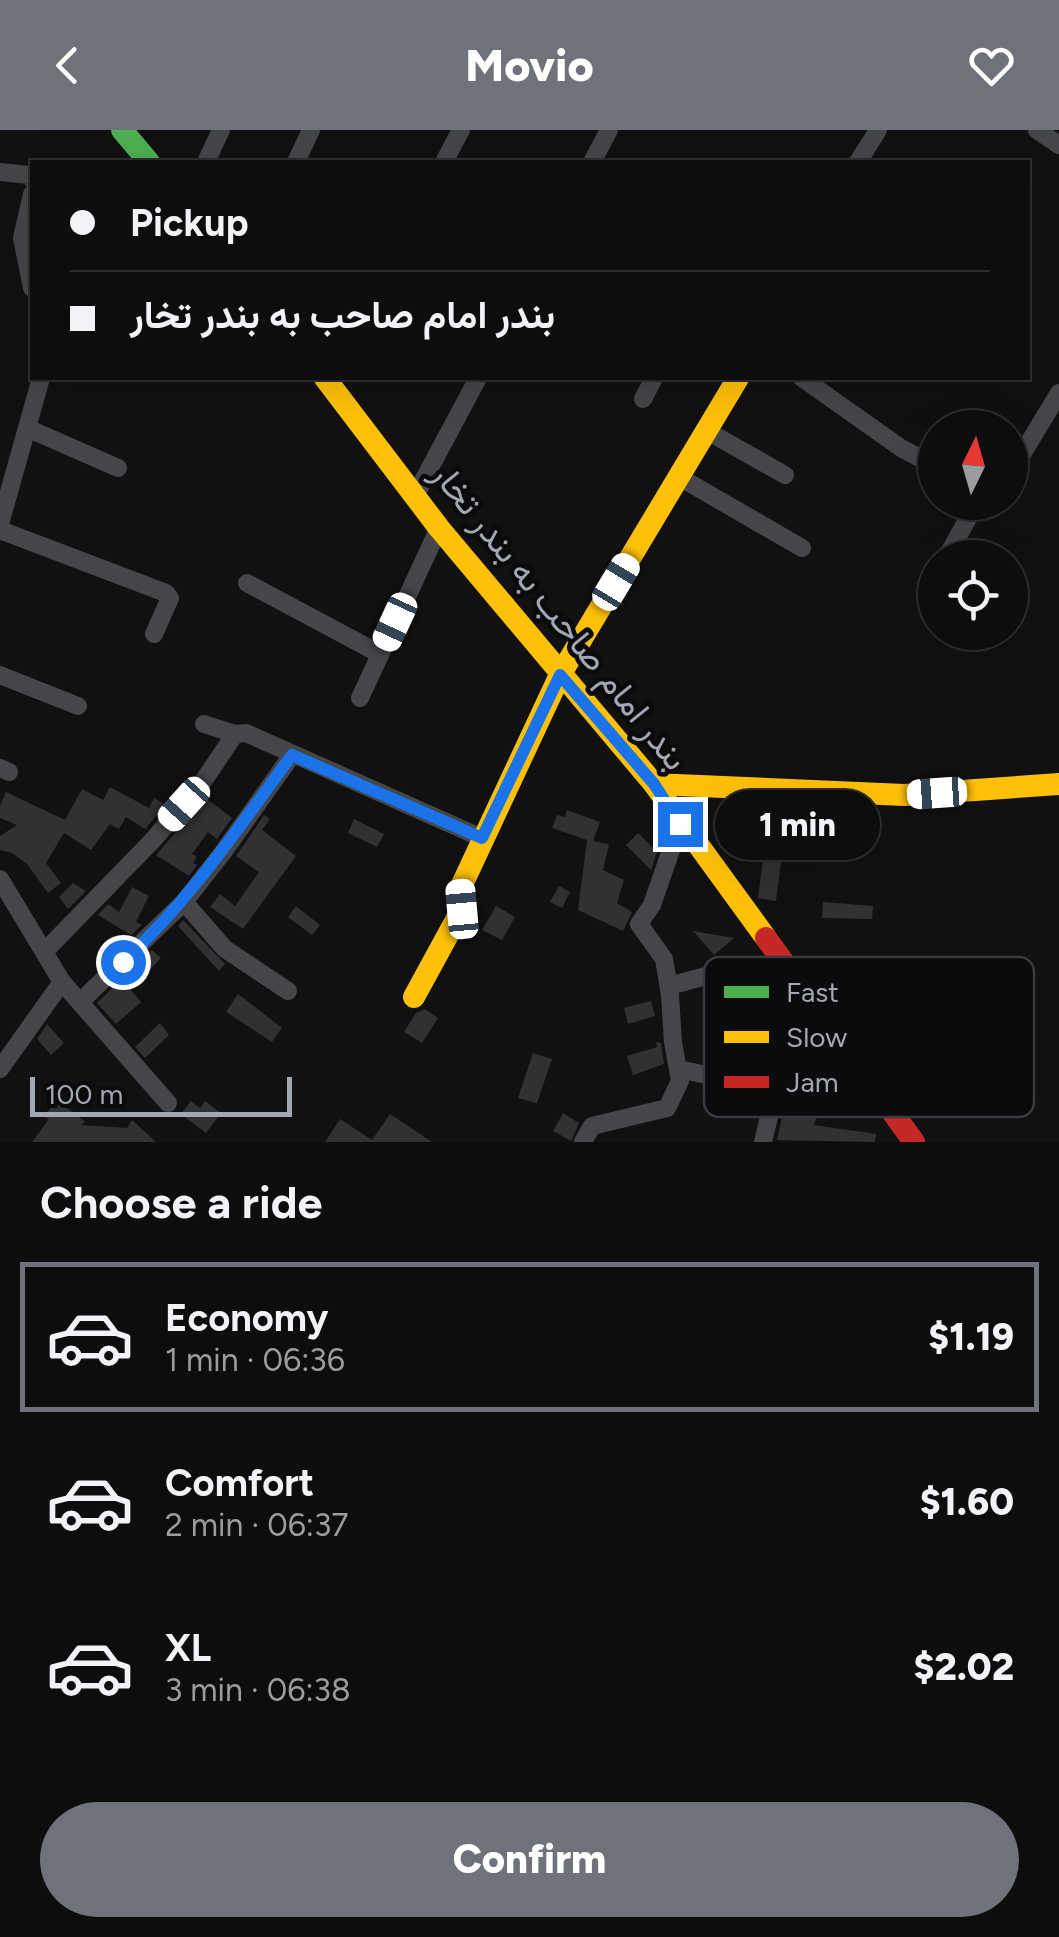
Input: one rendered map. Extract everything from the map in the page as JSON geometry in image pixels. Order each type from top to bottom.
[{"type":"street","points":[[122,130],[147,160]]},
{"type":"street","points":[[207,160],[220,130]]},
{"type":"street","points":[[297,160],[311,130]]},
{"type":"street","points":[[445,160],[461,130]]},
{"type":"street","points":[[593,160],[609,130]]},
{"type":"street","points":[[866,160],[878,130]]},
{"type":"street","points":[[1037,130],[1059,145]]},
{"type":"street","points":[[0,172],[30,176]]},
{"type":"street","points":[[30,202],[22,233],[30,277]]},
{"type":"street","points":[[40,380],[3,503],[0,527],[166,593],[169,605],[154,634]]},
{"type":"street","name":"بندر امام صاحب به بندر تخار","points":[[328,380],[439,528],[654,784],[781,957]]},
{"type":"street","points":[[416,494],[477,380]]},
{"type":"street","points":[[643,399],[653,380]]},
{"type":"street","points":[[414,996],[462,909],[460,889],[560,675],[737,380]]},
{"type":"street","points":[[805,380],[918,457]]},
{"type":"street","points":[[1028,444],[1059,393]]},
{"type":"street","points":[[27,428],[118,468]]},
{"type":"street","points":[[706,430],[785,475]]},
{"type":"street","points":[[681,478],[802,548]]},
{"type":"street","points":[[360,698],[439,528]]},
{"type":"street","points":[[246,583],[380,654]]},
{"type":"street","points":[[0,675],[78,706]]},
{"type":"street","points":[[204,724],[234,734],[246,732],[482,838]]},
{"type":"street","points":[[44,952],[152,841],[202,783],[234,734]]},
{"type":"street","points":[[80,1002],[184,902],[292,755]]},
{"type":"street","points":[[654,784],[904,795],[1059,784]]},
{"type":"street","points":[[583,1142],[592,1126],[667,1108],[680,1081],[664,959],[640,924],[652,904],[680,824]]},
{"type":"street","points":[[0,879],[62,982],[168,1103]]},
{"type":"street","points":[[184,902],[225,948],[288,991]]},
{"type":"street","points":[[669,986],[704,976]]},
{"type":"street","points":[[0,1069],[62,982]]},
{"type":"street","points":[[678,1069],[704,1074]]},
{"type":"street","points":[[763,1142],[769,1117]]},
{"type":"street","name":"بندر امام صاحب به بندر تخار","points":[[896,1117],[914,1142]]},
{"type":"building","points":[[110,787],[149,808],[154,798],[166,805],[145,829],[126,817],[119,829],[110,824],[91,850],[64,833],[46,863],[61,883],[48,893],[27,864],[0,850],[0,836],[17,825],[0,818],[6,792],[65,820],[82,789],[103,800]]},
{"type":"building","points":[[206,798],[232,818],[217,839],[208,832],[192,854],[197,857],[193,863],[197,865],[189,876],[156,855]]},
{"type":"building","points":[[567,810],[600,822],[593,841],[609,844],[603,870],[624,880],[617,903],[632,912],[623,931],[578,910],[587,840],[552,828],[557,815],[565,817]]},
{"type":"building","points":[[264,815],[270,819],[262,830],[296,856],[243,929],[210,907],[220,894],[235,906],[259,872],[236,856]]},
{"type":"building","points":[[354,819],[384,834],[377,847],[348,833]]},
{"type":"building","points":[[638,833],[657,852],[651,870],[626,845]]},
{"type":"building","points":[[764,852],[782,854],[776,901],[758,898]]},
{"type":"building","points":[[73,883],[86,891],[68,909],[59,897]]},
{"type":"building","points":[[559,886],[570,892],[562,908],[550,902]]},
{"type":"building","points":[[132,887],[149,896],[136,922],[142,925],[131,935],[98,915],[108,904],[119,912]]},
{"type":"building","points":[[823,902],[873,906],[872,919],[822,918]]},
{"type":"building","points":[[296,906],[320,925],[312,935],[288,917]]},
{"type":"building","points":[[496,906],[515,917],[502,940],[482,930]]},
{"type":"building","points":[[183,920],[225,964],[219,971],[178,926]]},
{"type":"building","points":[[693,931],[734,938],[714,955]]},
{"type":"building","points":[[152,950],[161,958],[131,990],[141,1002],[116,1024],[97,1003]]},
{"type":"building","points":[[238,994],[282,1028],[272,1042],[226,1012]]},
{"type":"building","points":[[651,1001],[655,1016],[628,1024],[624,1008]]},
{"type":"building","points":[[425,1009],[438,1018],[422,1043],[404,1032],[416,1013]]},
{"type":"building","points":[[160,1023],[169,1035],[145,1058],[135,1047]]},
{"type":"building","points":[[47,1024],[64,1043],[51,1055],[37,1039]]},
{"type":"building","points":[[656,1042],[661,1043],[664,1064],[633,1075],[627,1056],[657,1047]]},
{"type":"building","points":[[533,1053],[552,1059],[537,1103],[518,1098]]},
{"type":"building","points":[[57,1100],[85,1122],[81,1125],[127,1128],[132,1120],[156,1142],[32,1142]]},
{"type":"building","points":[[191,1101],[200,1108],[205,1101],[221,1113],[206,1133],[181,1114]]},
{"type":"building","points":[[563,1113],[579,1123],[571,1141],[553,1131]]},
{"type":"building","points":[[390,1114],[432,1142],[325,1142],[340,1119],[372,1140]]},
{"type":"building","points":[[782,1117],[817,1117],[814,1125],[876,1134],[875,1142],[777,1140]]},
{"type":"traffic: fast","points":[[122,130],[147,160]]},
{"type":"traffic: slow","points":[[327,380],[439,528],[654,784],[766,938]]},
{"type":"traffic: slow","points":[[414,997],[462,909],[460,889],[560,675],[737,380]]},
{"type":"traffic: slow","points":[[654,784],[904,795],[1059,784]]},
{"type":"traffic: jam","points":[[766,938],[780,957]]},
{"type":"traffic: jam","points":[[896,1117],[914,1142]]},
{"type":"route","points":[[123,962],[184,902],[292,755],[482,838],[560,675],[654,784],[680,824]]}]
